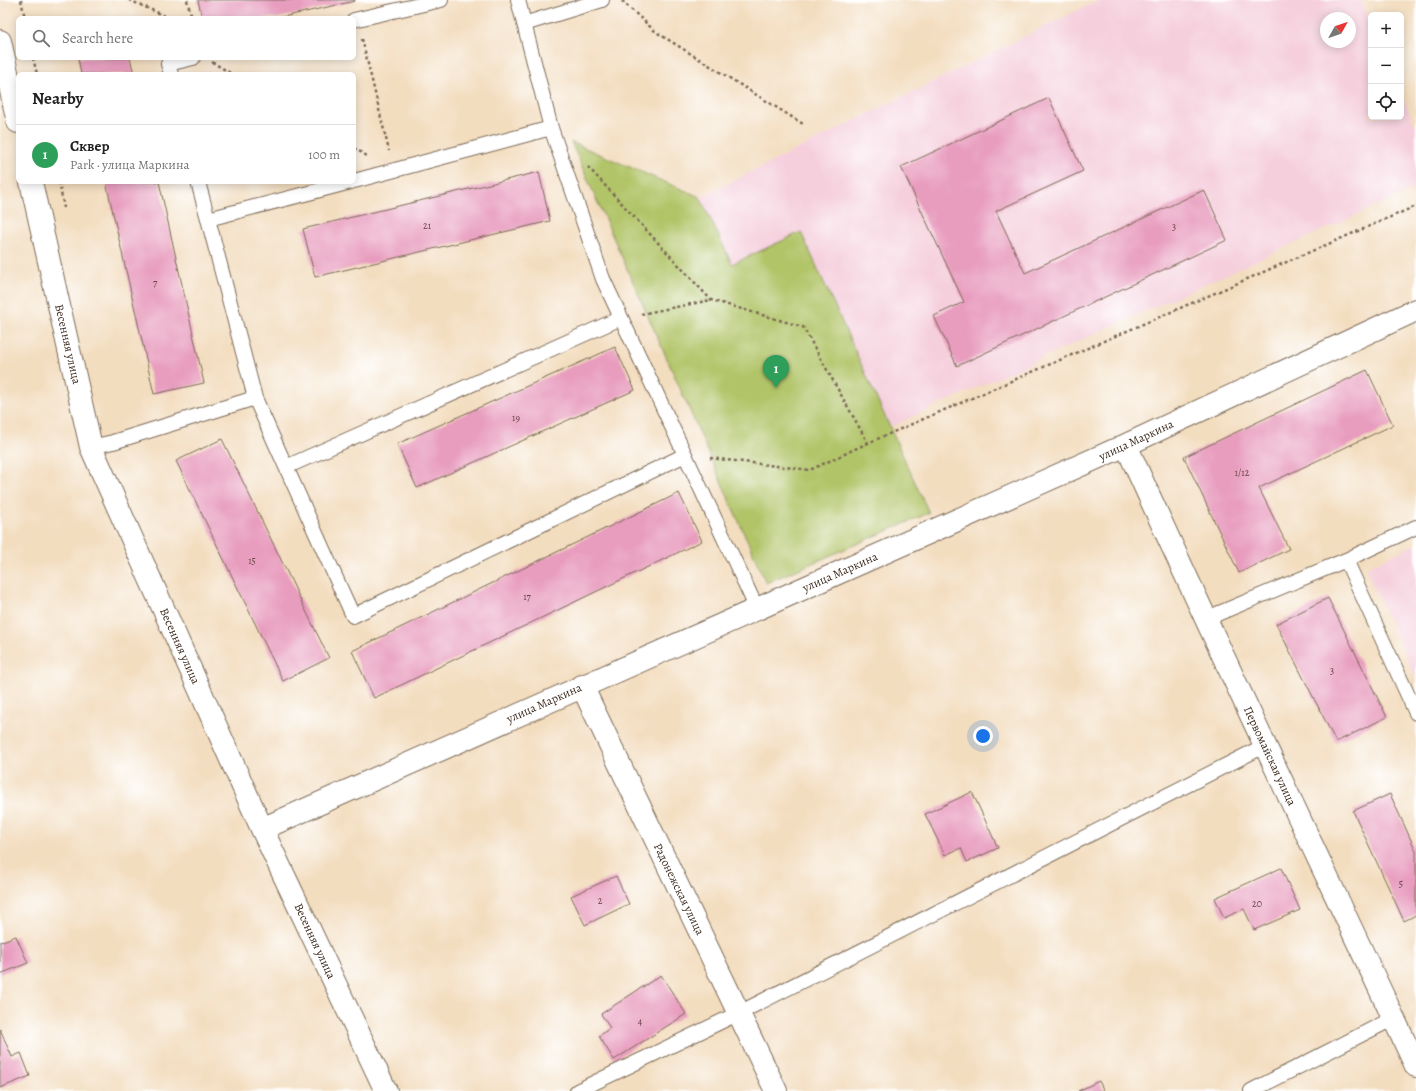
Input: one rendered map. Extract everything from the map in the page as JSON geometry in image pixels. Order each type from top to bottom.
[{"type":"street","points":[[0,41],[16,113]]},
{"type":"street","name":"Весенняя улица","points":[[32,184],[90,447],[262,829],[386,1091]]},
{"type":"street","name":"улица Маркина","points":[[262,829],[1126,445],[1416,310]]},
{"type":"street","name":"Первомайская улица","points":[[1126,445],[1205,619],[1266,745],[1416,1066]]},
{"type":"street","name":"Радонежская улица","points":[[582,686],[776,1091]]},
{"type":"lane","points":[[356,20],[441,0]]},
{"type":"lane","points":[[518,0],[551,128],[603,279],[757,609]]},
{"type":"lane","points":[[524,24],[602,0]]},
{"type":"lane","points":[[170,72],[168,64],[185,60]]},
{"type":"lane","points":[[356,181],[551,128]]},
{"type":"lane","points":[[199,184],[255,398],[352,616],[685,456]]},
{"type":"lane","points":[[208,219],[345,184]]},
{"type":"lane","points":[[286,467],[621,318]]},
{"type":"lane","points":[[90,447],[113,442],[255,398]]},
{"type":"lane","points":[[1205,619],[1346,560],[1416,527]]},
{"type":"lane","points":[[1346,560],[1416,713]]},
{"type":"lane","points":[[577,1091],[738,1013],[1266,745]]},
{"type":"lane","points":[[1251,1091],[1394,1018]]},
{"type":"path","points":[[21,0],[25,16]]},
{"type":"path","points":[[129,0],[165,16]]},
{"type":"path","points":[[187,0],[191,16]]},
{"type":"path","points":[[621,0],[656,32],[803,124]]},
{"type":"path","points":[[356,20],[393,171]]},
{"type":"path","points":[[33,60],[36,72]]},
{"type":"path","points":[[212,62],[229,72]]},
{"type":"path","points":[[356,149],[393,171]]},
{"type":"path","points":[[583,162],[711,300]]},
{"type":"path","points":[[59,184],[66,213]]},
{"type":"path","points":[[685,456],[810,470],[868,443],[1416,206]]},
{"type":"path","points":[[621,318],[711,300],[803,327],[868,443]]},
{"type":"shaded area","points":[[1098,0],[1361,0],[1368,16],[1368,120],[1404,120],[1404,100],[1416,128],[1416,188],[890,427],[801,232],[732,264],[701,197]]},
{"type":"shaded area","points":[[1416,544],[1416,678],[1365,568]]},
{"type":"green space","points":[[571,142],[700,197],[732,264],[801,232],[929,513],[766,583]]},
{"type":"building","points":[[198,0],[355,0],[287,16],[202,16]]},
{"type":"building","points":[[78,60],[130,60],[134,72],[81,72]]},
{"type":"building","points":[[1049,98],[1083,171],[996,211],[1025,273],[1204,190],[1227,240],[957,366],[934,316],[964,302],[901,167]]},
{"type":"building","points":[[539,172],[550,221],[315,277],[303,229]]},
{"type":"building","points":[[106,184],[159,184],[204,383],[154,394]]},
{"type":"building","points":[[615,347],[635,390],[417,488],[397,444]]},
{"type":"building","points":[[1367,370],[1393,425],[1259,488],[1289,549],[1239,573],[1184,457]]},
{"type":"building","points":[[222,439],[329,658],[283,681],[176,461]]},
{"type":"building","points":[[679,493],[702,541],[374,698],[352,651]]},
{"type":"building","points":[[1328,598],[1387,717],[1336,742],[1276,624]]},
{"type":"building","points":[[972,792],[998,848],[967,862],[961,848],[945,855],[925,814]]},
{"type":"building","points":[[1390,794],[1416,851],[1416,915],[1404,921],[1353,811]]},
{"type":"building","points":[[1281,868],[1300,910],[1254,930],[1244,909],[1224,918],[1215,898]]},
{"type":"building","points":[[616,876],[629,904],[585,925],[571,896]]},
{"type":"building","points":[[16,936],[28,963],[0,974],[0,942]]},
{"type":"building","points":[[661,975],[686,1014],[614,1060],[599,1036],[610,1028],[601,1014]]},
{"type":"building","points":[[0,1029],[12,1057],[21,1053],[30,1076],[0,1088]]},
{"type":"building","points":[[1099,1081],[1104,1091],[1078,1091]]},
{"type":"place","name":"Сквер","points":[[776,388]]}]
